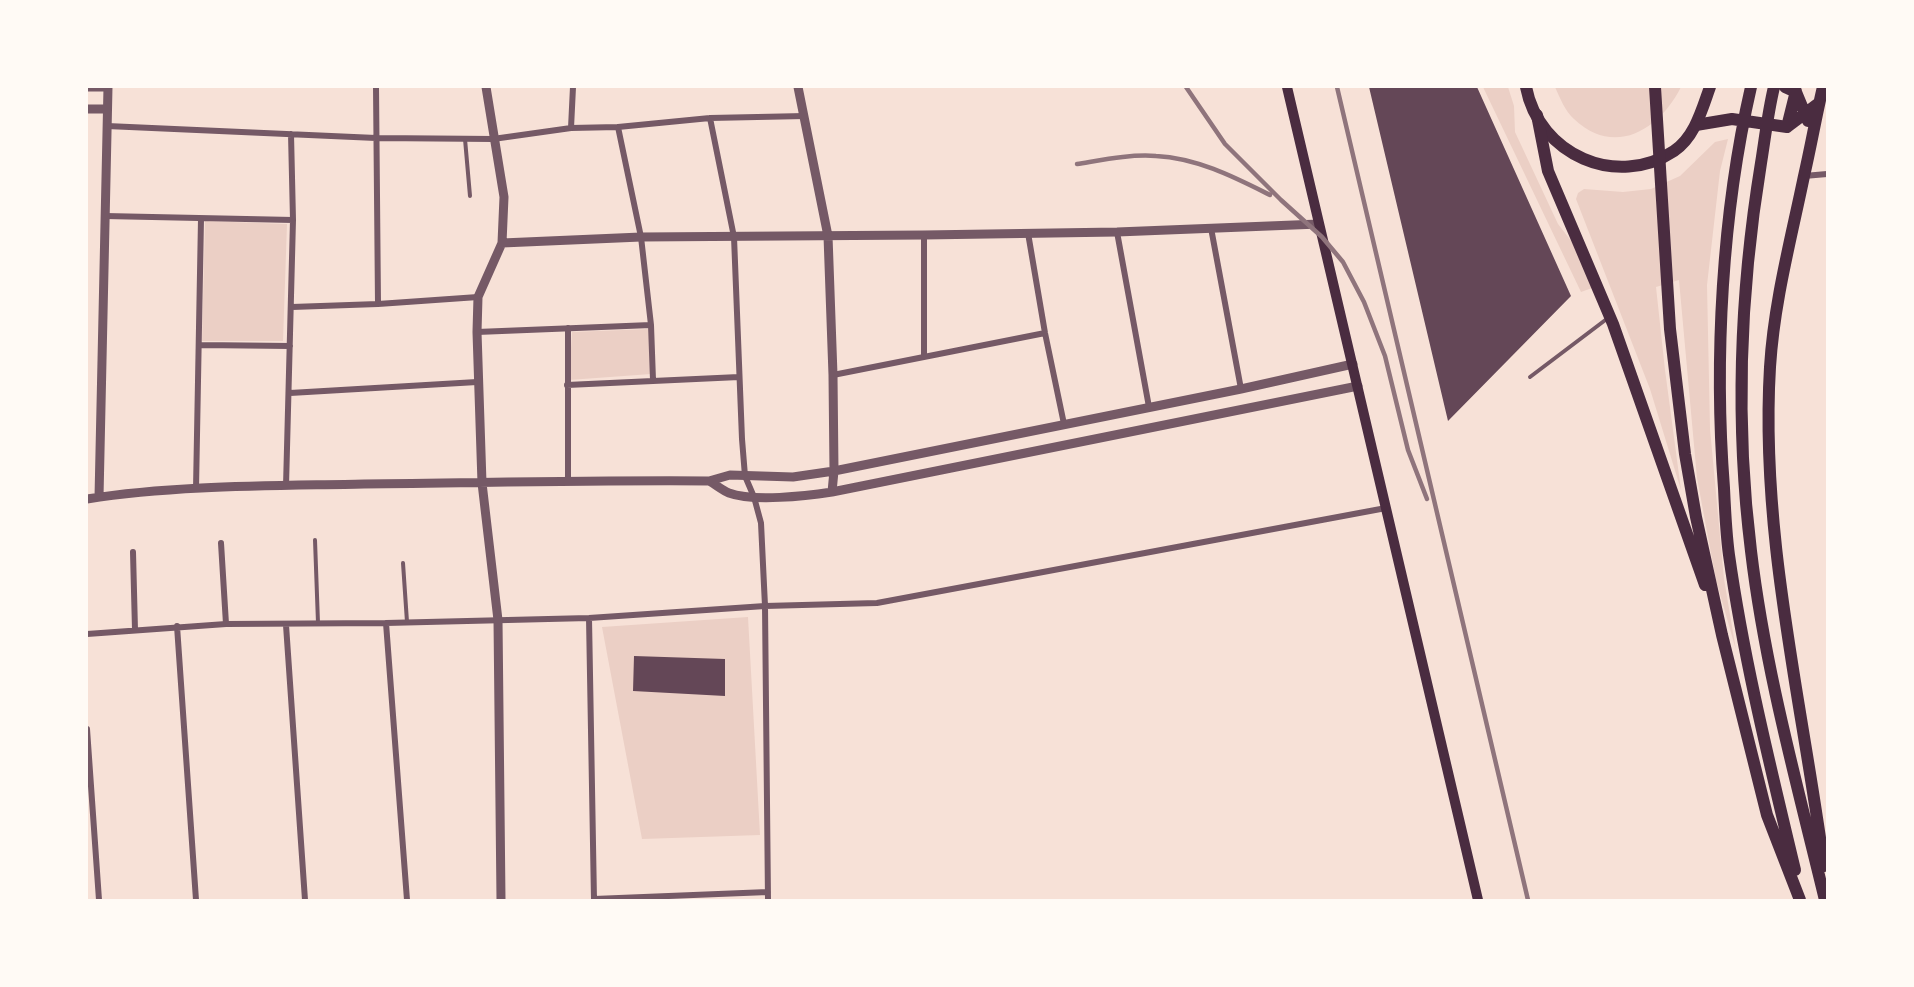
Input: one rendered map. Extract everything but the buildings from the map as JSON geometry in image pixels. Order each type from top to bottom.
[{"type":"main road","points":[[1287,87],[1478,900]]},
{"type":"main road","points":[[1526,87],[1537,115],[1548,171],[1609,317],[1722,635]]},
{"type":"main road","points":[[1655,87],[1670,329],[1685,454],[1696,517],[1722,635],[1767,815],[1801,900]]},
{"type":"main road","points":[[1537,115],[1552,138],[1567,151],[1590,162],[1621,166],[1647,165],[1676,150],[1696,125],[1710,87]]},
{"type":"main road","points":[[1752,87],[1728,228],[1719,360],[1721,454],[1729,554],[1755,700],[1801,900]]},
{"type":"main road","points":[[1774,87],[1757,188],[1745,299],[1742,360],[1743,452],[1751,551],[1776,699],[1825,900]]},
{"type":"main road","points":[[1823,87],[1790,238],[1776,315],[1770,367],[1769,458],[1775,554],[1816,805],[1827,891]]},
{"type":"main road","points":[[1786,128],[1792,89]]},
{"type":"main road","points":[[1792,89],[1806,114],[1812,136]]},
{"type":"main road","points":[[1696,125],[1732,119],[1786,128],[1819,103]]},
{"type":"street","points":[[87,87],[108,87],[99,497]]},
{"type":"street","points":[[376,87],[378,304]]},
{"type":"street","points":[[486,87],[504,197],[502,243],[478,297],[477,332],[482,483],[498,620],[501,900]]},
{"type":"street","points":[[571,128],[573,87]]},
{"type":"street","points":[[798,87],[828,236],[833,375],[834,471],[832,492]]},
{"type":"street","points":[[87,109],[107,109]]},
{"type":"street","points":[[107,126],[375,138],[493,139],[571,128],[618,127],[710,118],[805,116]]},
{"type":"street","points":[[710,118],[734,237],[745,476],[754,496],[761,523],[765,606],[768,900]]},
{"type":"street","points":[[618,127],[641,237],[651,325],[653,380]]},
{"type":"street","points":[[286,486],[293,220],[291,134]]},
{"type":"street","points":[[1804,176],[1827,174]]},
{"type":"street","points":[[105,216],[293,220]]},
{"type":"street","points":[[196,489],[201,219]]},
{"type":"street","points":[[502,243],[641,237],[924,236],[1117,232],[1319,224]]},
{"type":"street","points":[[1211,228],[1241,389]]},
{"type":"street","points":[[1117,232],[1149,407]]},
{"type":"street","points":[[1028,233],[1045,333],[1064,424]]},
{"type":"street","points":[[924,236],[924,356]]},
{"type":"street","points":[[291,308],[478,297]]},
{"type":"street","points":[[477,332],[651,325]]},
{"type":"street","points":[[568,328],[568,480]]},
{"type":"street","points":[[833,375],[1045,333]]},
{"type":"street","points":[[200,345],[290,346]]},
{"type":"street","points":[[87,499],[196,489],[286,486],[568,480],[709,481],[730,475],[793,477],[834,471],[1241,389],[1353,364]]},
{"type":"street","points":[[567,385],[739,377]]},
{"type":"street","points":[[290,393],[477,382]]},
{"type":"street","points":[[709,481],[729,493],[754,496],[796,497],[832,492],[1358,386]]},
{"type":"street","points":[[87,634],[226,624],[386,624],[589,618],[765,606],[877,603],[1386,508]]},
{"type":"street","points":[[221,543],[226,624]]},
{"type":"street","points":[[133,552],[135,630]]},
{"type":"street","points":[[589,618],[594,900],[768,892]]},
{"type":"street","points":[[386,624],[407,900]]},
{"type":"street","points":[[286,625],[305,900]]},
{"type":"street","points":[[177,626],[196,900]]},
{"type":"street","points":[[87,729],[99,900]]},
{"type":"lane","points":[[465,139],[470,196]]},
{"type":"lane","points":[[1530,377],[1609,317]]},
{"type":"lane","points":[[315,540],[318,623]]},
{"type":"lane","points":[[403,563],[407,623]]},
{"type":"shaded area","points":[[1483,87],[1508,87],[1514,106],[1515,132],[1558,224],[1572,242],[1592,288],[1581,292]]},
{"type":"shaded area","points":[[1555,87],[1681,87],[1672,102],[1649,126],[1620,137],[1605,136],[1590,131],[1574,119],[1565,108]]},
{"type":"shaded area","points":[[1728,139],[1720,171],[1707,285],[1710,429],[1724,579],[1736,650],[1716,580],[1697,478],[1679,280],[1656,287],[1681,490],[1650,389],[1576,199],[1578,193],[1584,189],[1623,192],[1651,189],[1680,176],[1715,142]]},
{"type":"shaded area","points":[[205,221],[287,224],[283,341],[202,341]]},
{"type":"shaded area","points":[[649,329],[651,374],[569,380],[572,332]]},
{"type":"shaded area","points":[[748,617],[760,835],[642,839],[602,627]]},
{"type":"railway","points":[[1186,87],[1225,144],[1322,237],[1343,262],[1364,302],[1385,356],[1408,450],[1427,499]]},
{"type":"railway","points":[[1337,87],[1528,900]]},
{"type":"railway","points":[[1077,164],[1136,156],[1186,160],[1201,164],[1270,195]]}]
